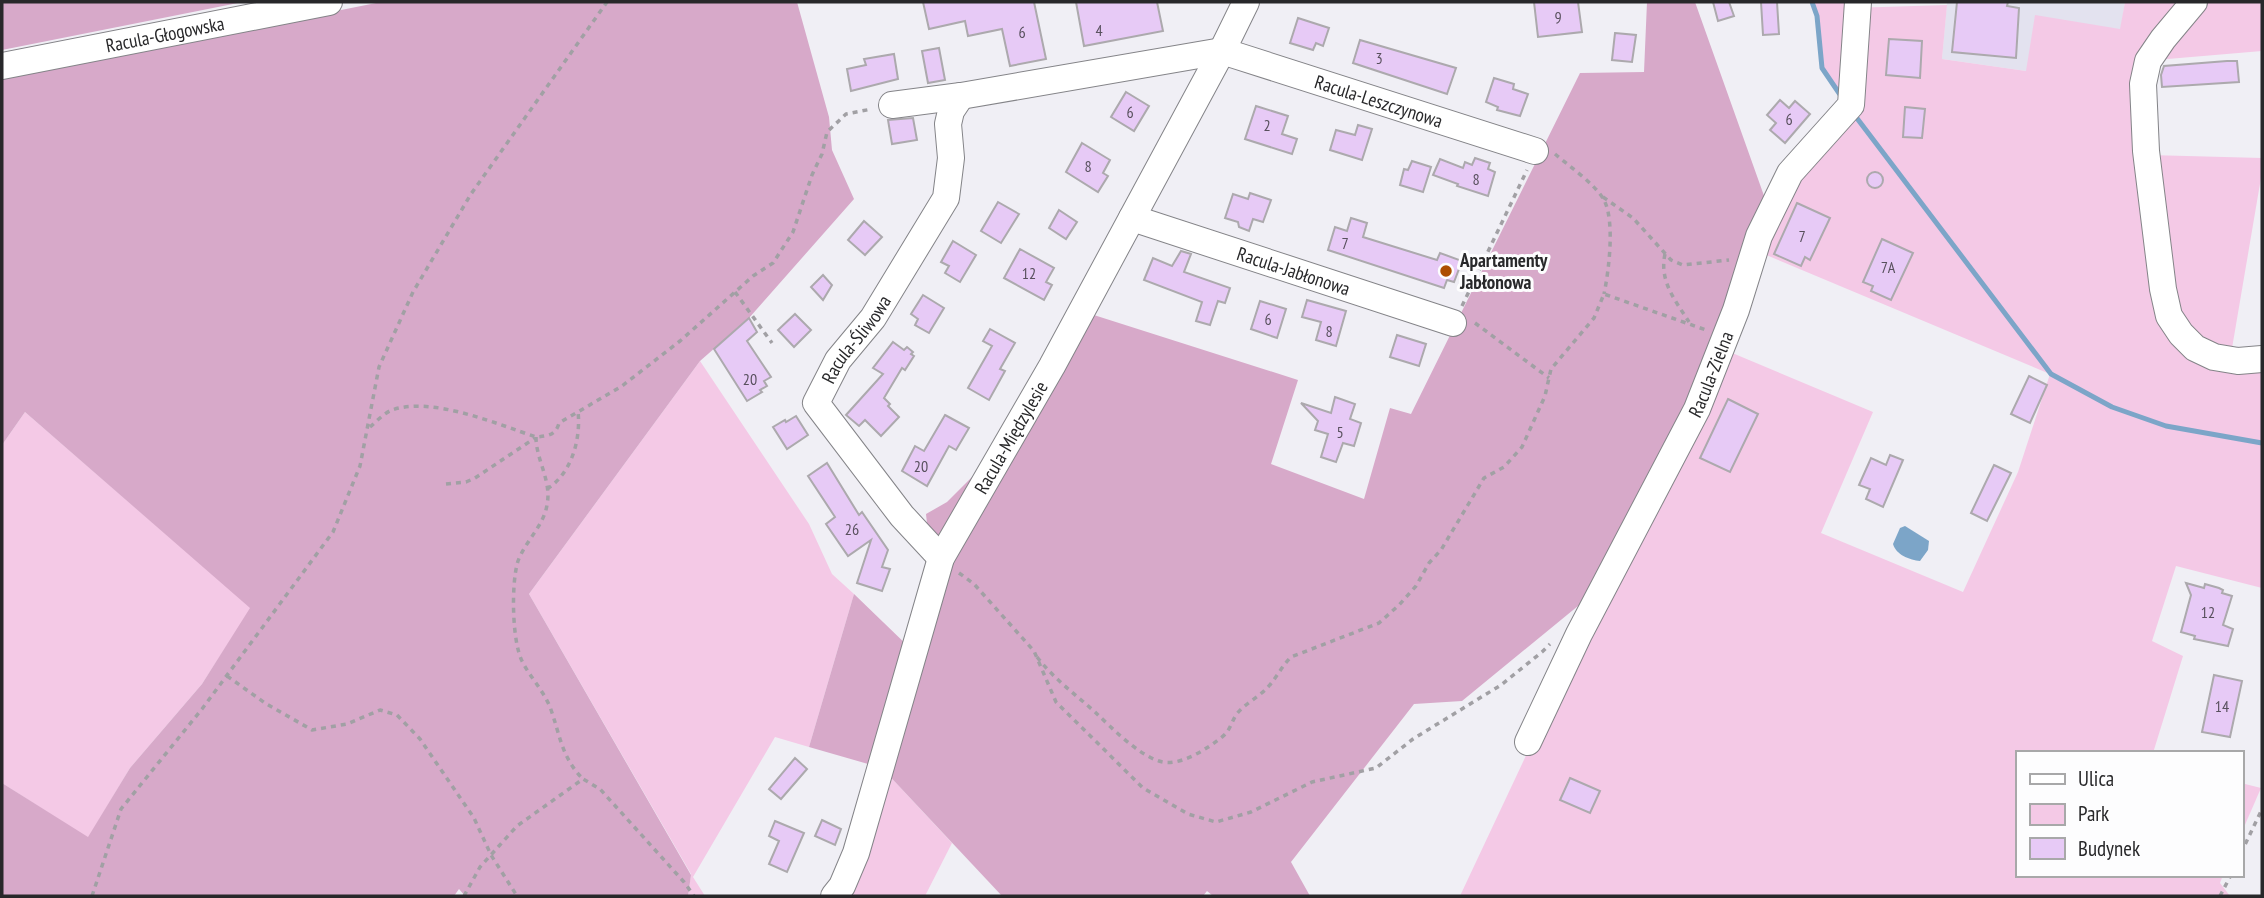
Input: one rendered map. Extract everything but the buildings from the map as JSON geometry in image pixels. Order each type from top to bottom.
[{"type":"street","name":"Racula-Głogowska","points":[[2,66],[329,2]]},
{"type":"street","name":"Racula-Międzylesie","points":[[834,896],[842,886],[856,853],[941,558],[1052,366],[1223,51],[1246,2]]},
{"type":"street","name":"Racula-Zielna","points":[[1528,742],[1579,634],[1697,409],[1726,338],[1759,236],[1790,173],[1847,109],[1858,2]]},
{"type":"street","points":[[2194,2],[2163,38],[2148,61],[2143,84],[2146,151],[2163,289],[2169,316],[2195,348],[2214,357],[2238,361],[2262,359]]},
{"type":"street","points":[[892,105],[961,96],[1223,51]]},
{"type":"street","name":"Racula-Leszczynowa","points":[[1223,51],[1535,151]]},
{"type":"street","name":"Racula-Śliwowa","points":[[941,558],[902,516],[816,403],[838,360],[873,318],[946,198],[951,158],[948,124],[951,111],[961,96]]},
{"type":"street","name":"Racula-Jabłonowa","points":[[1132,219],[1456,319]]},
{"type":"path","points":[[92,896],[121,808],[227,676],[332,532],[360,466],[379,367],[413,292],[471,194],[607,2]]},
{"type":"path","points":[[369,429],[390,410],[420,407],[458,411],[536,437],[547,437],[557,430],[559,423],[622,386],[773,263],[793,232],[822,154],[827,132],[846,114],[892,105]]},
{"type":"path","points":[[1549,379],[1477,325],[1456,319],[1535,151],[1550,150],[1599,193],[1633,218],[1665,254],[1683,265],[1721,259],[1737,260],[1749,267]]},
{"type":"path","points":[[941,558],[974,584],[1075,698],[1115,732],[1160,762],[1184,761],[1194,756],[1229,730],[1237,713],[1267,688],[1291,657],[1379,623],[1392,614],[1441,550],[1484,478],[1516,457],[1535,421],[1551,369],[1594,318],[1604,293],[1610,267],[1611,240],[1605,202],[1599,193]]},
{"type":"path","points":[[1665,254],[1662,268],[1667,287],[1690,323]]},
{"type":"path","points":[[735,292],[772,343]]},
{"type":"path","points":[[1604,293],[1726,338]]},
{"type":"path","points":[[547,489],[558,482],[570,460],[580,427],[578,411]]},
{"type":"path","points":[[446,484],[475,478],[536,437]]},
{"type":"path","points":[[536,437],[537,452],[547,489],[547,508],[519,561],[515,590],[515,643],[521,660],[549,705],[566,758],[583,779],[600,789],[694,896]]},
{"type":"path","points":[[1037,657],[1056,702],[1143,788],[1188,814],[1216,822],[1251,811],[1312,782],[1376,768],[1413,740],[1502,685],[1550,643]]},
{"type":"path","points":[[227,676],[312,730],[347,724],[380,710],[397,715],[420,739],[467,807],[491,855],[517,896]]},
{"type":"path","points":[[464,896],[480,867],[517,826],[583,779]]},
{"type":"path","points":[[2243,849],[2262,809]]},
{"type":"path","points":[[2221,896],[2230,877]]},
{"type":"shaded area","points":[[2,2],[243,2],[2,50]]},
{"type":"shaded area","points":[[381,2],[797,2],[829,117],[832,150],[854,199],[749,318],[700,361],[529,594],[691,875],[688,896],[465,896],[459,889],[454,896],[2,896],[2,783],[88,837],[130,768],[202,684],[250,608],[25,412],[2,445],[2,78]]},
{"type":"shaded area","points":[[1647,2],[1695,2],[1768,207],[1718,347],[1606,583],[1462,701],[1414,704],[1291,862],[1310,896],[1213,896],[1207,891],[1203,896],[1002,896],[882,768],[809,747],[854,594],[912,650],[931,562],[926,514],[947,502],[976,473],[1075,309],[1298,380],[1271,464],[1364,499],[1390,408],[1411,414],[1580,73],[1644,72]]},
{"type":"shaded area","points":[[1947,2],[2125,2],[2121,29],[2026,71],[1942,59]]},
{"type":"green space","points":[[1812,2],[1850,2],[1850,8],[1947,5],[1942,59],[2026,71],[2035,15],[2120,29],[2125,2],[2262,2],[2262,51],[2144,61],[2149,155],[2262,158],[2262,172],[2230,360],[2262,360],[2262,588],[2176,566],[2152,641],[2183,656],[2154,751],[2016,751],[2016,877],[2222,877],[2220,883],[2230,896],[1460,896],[1718,347],[1873,412],[1821,533],[1963,592],[2018,472],[2050,374],[1752,249],[1848,106],[1822,68],[1817,16]]},
{"type":"green space","points":[[700,361],[809,524],[832,574],[854,594],[809,747],[775,737],[693,877],[705,896],[688,896],[691,874],[529,594]]},
{"type":"green space","points":[[25,412],[251,608],[202,684],[130,768],[88,838],[2,783],[2,445]]},
{"type":"green space","points":[[882,768],[952,843],[925,896],[830,896]]},
{"type":"green space","points":[[2243,784],[2261,788],[2243,829]]},
{"type":"water","points":[[1905,526],[1929,541],[1928,550],[1920,561],[1904,556],[1893,544],[1900,528]]},
{"type":"waterway","points":[[1812,2],[1817,16],[1822,68],[1841,96]]},
{"type":"waterway","points":[[1853,113],[2051,374],[2112,407],[2166,426],[2262,443]]},
{"type":"place","name":"Apartamenty Jabłonowa","points":[[1446,271]]}]
